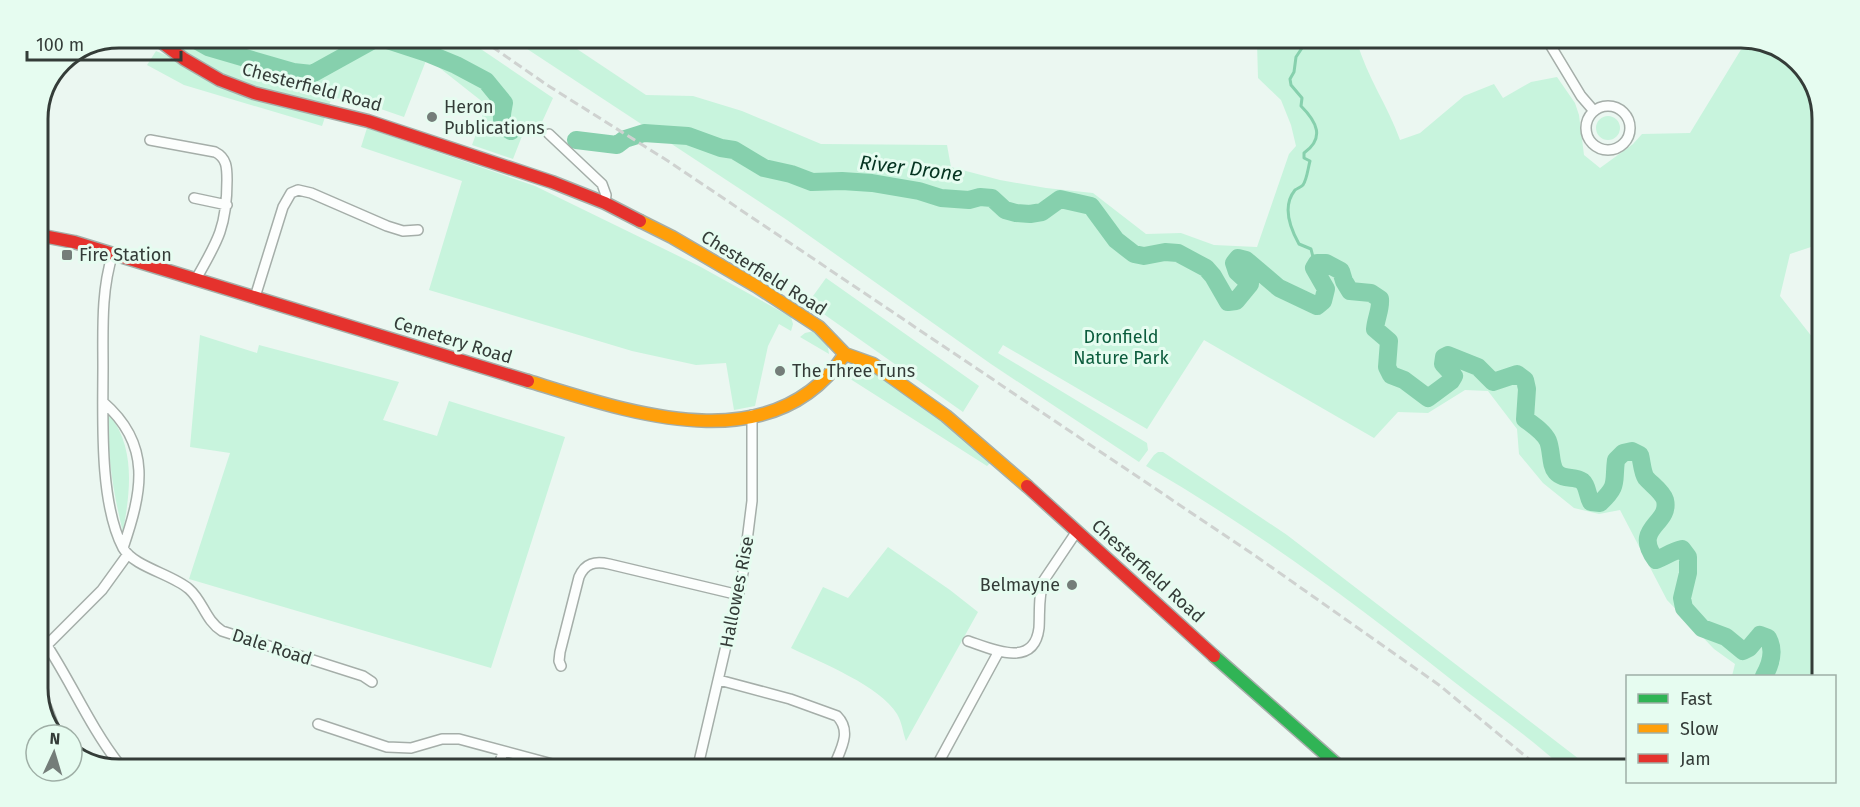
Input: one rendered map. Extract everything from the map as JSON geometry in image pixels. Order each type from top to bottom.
[{"type":"main road","name":"Chesterfield Road","points":[[169,48],[220,80],[254,93],[368,121],[552,182],[605,203],[672,237],[756,286],[819,327],[845,354],[873,364],[946,416],[1331,759]]},
{"type":"main road","name":"Cemetery Road","points":[[48,237],[113,253],[420,349],[660,418],[708,421],[752,415],[788,404],[811,392],[829,377],[845,354]]},
{"type":"street","points":[[1552,48],[1581,96],[1594,111]]},
{"type":"street","points":[[1609,106],[1622,111],[1627,116],[1630,130],[1625,142],[1619,147],[1605,150],[1592,143],[1586,129],[1587,122],[1594,111],[1609,106]]},
{"type":"street","points":[[549,134],[602,184],[606,195],[605,203]]},
{"type":"street","points":[[150,140],[215,152],[221,155],[226,167],[227,205],[224,221],[218,240],[196,279]]},
{"type":"street","points":[[255,297],[283,207],[291,193],[298,190],[311,193],[387,226],[403,231],[418,230]]},
{"type":"street","points":[[194,198],[227,205]]},
{"type":"street","points":[[113,253],[107,274],[104,303],[103,444],[110,506],[126,551]]},
{"type":"street","points":[[48,644],[102,590],[126,551],[135,505],[139,471],[138,458],[136,448],[123,421],[103,402]]},
{"type":"street","name":"Hallowes Rise","points":[[700,759],[739,595],[752,501],[752,415]]},
{"type":"street","points":[[968,641],[1012,654],[1021,653],[1029,648],[1038,630],[1041,588],[1044,580],[1077,531]]},
{"type":"street","name":"Dale Road","points":[[126,551],[190,590],[213,625],[222,631],[363,676],[372,682]]},
{"type":"street","points":[[561,666],[560,652],[579,577],[582,570],[593,563],[609,564],[739,595]]},
{"type":"street","points":[[48,646],[62,667],[95,730],[115,759]]},
{"type":"street","points":[[940,759],[999,651]]},
{"type":"street","points":[[719,680],[790,699],[837,716],[842,721],[845,735],[836,759]]},
{"type":"street","points":[[318,724],[387,747],[411,748],[449,738],[532,759]]},
{"type":"street","points":[[501,759],[504,752]]},
{"type":"green space","points":[[181,48],[479,48],[553,98],[542,122],[524,131],[513,159],[472,145],[482,118],[484,103],[427,58],[404,117],[375,107],[332,97],[322,126],[184,85],[147,65],[156,51],[175,59]]},
{"type":"green space","name":"Dronfield Nature Park","points":[[526,48],[576,48],[646,95],[693,96],[742,111],[821,144],[947,145],[951,167],[1000,180],[1093,193],[1146,234],[1181,233],[1214,245],[1257,247],[1289,154],[1296,146],[1281,100],[1258,78],[1257,48],[1359,48],[1400,140],[1420,133],[1464,96],[1494,84],[1503,98],[1531,82],[1557,77],[1575,103],[1579,115],[1584,155],[1600,168],[1633,144],[1642,134],[1690,133],[1742,48],[1768,53],[1784,63],[1797,76],[1807,92],[1812,114],[1812,247],[1790,254],[1780,296],[1812,337],[1812,675],[1732,675],[1735,664],[1714,649],[1667,600],[1620,510],[1599,514],[1574,508],[1543,483],[1519,454],[1517,429],[1488,391],[1465,390],[1428,413],[1398,412],[1374,438],[1204,340],[1147,429],[1003,345],[998,353],[1147,443],[1148,450],[1139,462],[991,364],[787,220]]},
{"type":"green space","points":[[1603,116],[1613,116],[1620,123],[1620,133],[1613,140],[1603,140],[1596,133],[1596,123]]},
{"type":"green space","points":[[367,128],[535,186],[699,266],[791,317],[793,324],[791,331],[779,324],[768,346],[755,406],[734,410],[726,363],[696,365],[632,351],[429,290],[462,181],[361,147]]},
{"type":"green space","points":[[826,278],[979,386],[963,412],[808,303]]},
{"type":"green space","points":[[814,331],[828,347],[829,354],[800,337]]},
{"type":"green space","points":[[200,335],[257,353],[259,345],[399,382],[383,420],[437,436],[449,401],[565,437],[491,668],[189,579],[230,453],[190,447]]},
{"type":"green space","points":[[860,366],[877,373],[911,395],[990,463],[987,466],[844,375],[852,368]]},
{"type":"green space","points":[[107,415],[110,415],[118,428],[127,457],[129,487],[123,532],[112,474]]},
{"type":"green space","points":[[1163,452],[1287,535],[1579,759],[1553,759],[1342,595],[1226,515],[1146,466],[1154,455]]},
{"type":"green space","points":[[888,547],[978,612],[906,741],[897,714],[878,694],[834,668],[791,648],[823,587],[848,598]]},
{"type":"waterway","name":"River Drone","points":[[211,48],[293,72],[312,74],[359,48]]},
{"type":"waterway","name":"River Drone","points":[[412,48],[456,65],[486,81],[504,103],[503,122],[504,126],[511,131]]},
{"type":"waterway","points":[[1302,48],[1296,57],[1294,72],[1290,79],[1291,85],[1302,98],[1301,106],[1315,124],[1316,136],[1315,142],[1304,153],[1304,158],[1310,161],[1306,177],[1303,185],[1291,196],[1288,210],[1290,224],[1299,244],[1311,249],[1317,263]]},
{"type":"waterway","name":"River Drone","points":[[576,140],[617,145],[625,139],[644,133],[688,136],[721,148],[734,150],[764,168],[812,182],[872,183],[919,191],[941,198],[969,200],[980,197],[992,198],[1005,210],[1016,213],[1042,212],[1060,199],[1091,206],[1116,240],[1134,254],[1144,256],[1165,252],[1178,253],[1206,268],[1228,302],[1236,301],[1250,284],[1237,272],[1234,263],[1238,258],[1246,260],[1279,288],[1317,306],[1323,301],[1326,289],[1314,268],[1317,263],[1326,263],[1341,271],[1350,291],[1371,293],[1380,299],[1375,329],[1389,341],[1387,367],[1391,375],[1404,380],[1428,398],[1451,381],[1454,376],[1443,364],[1444,357],[1448,355],[1478,367],[1493,382],[1517,374],[1525,380],[1527,389],[1525,419],[1546,438],[1556,472],[1562,476],[1582,481],[1591,502],[1600,503],[1613,488],[1616,460],[1623,453],[1632,451],[1640,455],[1646,478],[1665,500],[1663,515],[1649,533],[1649,549],[1656,560],[1682,549],[1688,557],[1688,573],[1682,598],[1684,608],[1702,628],[1726,637],[1743,651],[1749,648],[1760,635],[1768,638],[1771,657],[1765,675]]},
{"type":"railway","points":[[494,48],[547,85],[668,161],[1257,557],[1439,685],[1529,759]]},
{"type":"traffic: fast","points":[[1214,656],[1331,759]]},
{"type":"traffic: slow","points":[[640,221],[756,286],[819,327],[845,354],[873,364],[946,416],[1027,486]]},
{"type":"traffic: slow","points":[[528,381],[653,415],[697,420],[739,419],[779,409],[815,388],[845,354]]},
{"type":"traffic: jam","points":[[169,48],[220,80],[254,93],[368,121],[552,182],[605,203],[640,221]]},
{"type":"traffic: jam","points":[[48,237],[74,242],[528,381]]},
{"type":"traffic: jam","points":[[1027,486],[1214,656]]},
{"type":"place","name":"Heron Publications","points":[[432,117]]},
{"type":"place","name":"Fire Station","points":[[67,255]]},
{"type":"place","name":"The Three Tuns","points":[[780,371]]},
{"type":"place","name":"Belmayne","points":[[1072,585]]}]
